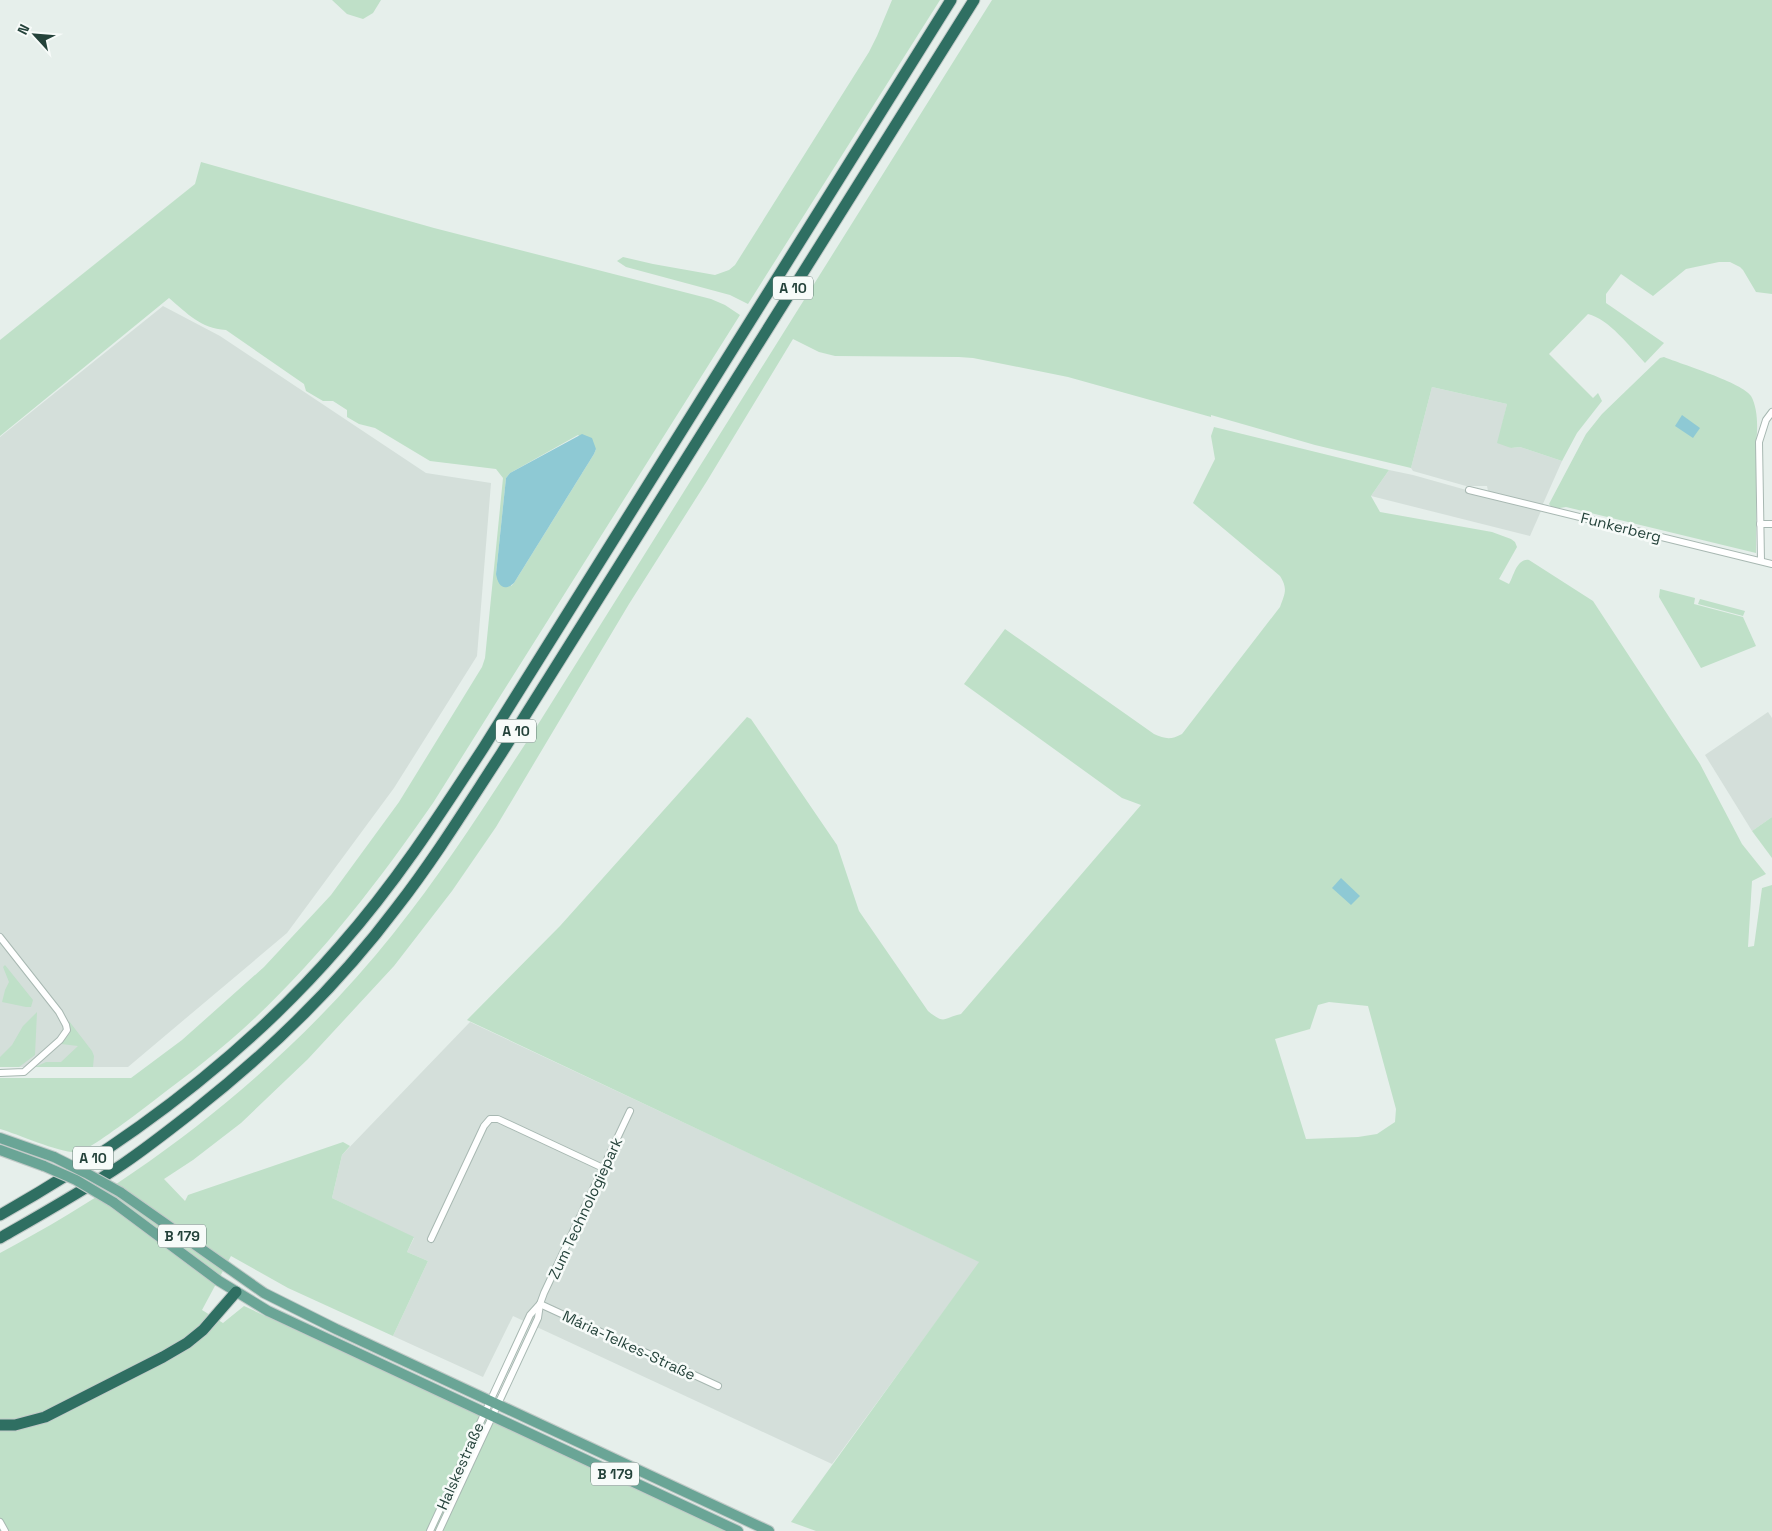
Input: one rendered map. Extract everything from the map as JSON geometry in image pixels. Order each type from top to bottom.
[{"type":"highway","name":"A 10","points":[[0,1215],[32,1197],[131,1133],[247,1042],[334,954],[381,898],[426,836],[484,747],[951,0]]},
{"type":"highway","name":"A 10","points":[[0,1238],[123,1164],[215,1094],[310,1008],[353,961],[397,908],[441,847],[501,754],[974,0]]},
{"type":"highway","points":[[0,1425],[15,1425],[45,1417],[163,1357],[187,1343],[203,1330],[236,1292]]},
{"type":"main road","name":"B 179","points":[[0,1138],[54,1157],[120,1192],[244,1280],[275,1299],[336,1330],[769,1531]]},
{"type":"main road","name":"B 179","points":[[0,1150],[76,1180],[114,1202],[236,1292],[268,1311],[738,1531]]},
{"type":"main road","points":[[236,1292],[244,1280]]},
{"type":"street","points":[[1761,561],[1759,442],[1766,420],[1772,412]]},
{"type":"street","name":"Funkerberg","points":[[1469,490],[1772,564]]},
{"type":"street","points":[[1760,524],[1772,524]]},
{"type":"street","points":[[0,937],[60,1012],[67,1030],[60,1040],[24,1072],[0,1073]]},
{"type":"street","name":"Zum Technologiepark","points":[[494,1403],[538,1318],[540,1304],[630,1111]]},
{"type":"street","points":[[431,1240],[484,1126],[490,1119],[498,1119],[603,1168]]},
{"type":"street","name":"Mária-Telkes-Straße","points":[[540,1304],[718,1386]]},
{"type":"street","name":"Halskestraße","points":[[430,1531],[494,1403]]},
{"type":"street","name":"Halskestraße","points":[[439,1531],[494,1403]]},
{"type":"street","points":[[0,1522],[5,1531]]},
{"type":"shaded area","points":[[163,306],[220,336],[426,473],[491,483],[477,656],[394,788],[287,933],[128,1067],[0,1067],[0,437]]},
{"type":"shaded area","points":[[1432,387],[1507,404],[1499,439],[1511,448],[1520,447],[1562,461],[1542,506],[1488,491],[1487,486],[1466,486],[1413,471],[1411,468]]},
{"type":"shaded area","points":[[1389,470],[1541,511],[1530,536],[1371,496]]},
{"type":"shaded area","points":[[1768,712],[1772,718],[1772,817],[1752,831],[1705,755]]},
{"type":"shaded area","points":[[470,1022],[980,1262],[832,1464],[513,1316],[483,1377],[393,1336],[428,1261],[407,1252],[414,1238],[332,1198],[342,1155]]},
{"type":"green space","points":[[332,0],[381,0],[373,13],[363,19],[347,14]]},
{"type":"green space","points":[[892,0],[940,0],[748,304],[730,295],[626,267],[617,261],[623,257],[715,275],[729,270],[735,265],[869,52]]},
{"type":"green space","points":[[992,0],[1772,0],[1772,294],[1756,292],[1743,270],[1730,262],[1719,262],[1686,269],[1653,296],[1621,274],[1606,294],[1606,303],[1664,343],[1645,363],[1611,327],[1588,314],[1549,354],[1593,398],[1598,393],[1602,401],[1577,433],[1562,461],[1520,447],[1511,448],[1497,443],[1507,404],[1432,387],[1411,468],[1315,445],[1068,377],[973,358],[835,356],[819,352],[793,339],[707,481],[629,604],[496,827],[452,891],[394,966],[308,1059],[241,1123],[193,1160],[164,1179],[185,1201],[188,1195],[343,1142],[350,1146],[342,1155],[332,1198],[414,1237],[407,1252],[428,1261],[393,1336],[288,1288],[231,1256],[202,1310],[223,1323],[244,1306],[726,1531],[0,1531],[0,1253],[56,1222],[110,1188],[162,1152],[213,1113],[262,1072],[308,1028],[352,982],[413,909],[450,858],[537,726]]},
{"type":"green space","points":[[201,162],[434,228],[711,299],[725,305],[740,315],[433,803],[368,893],[296,977],[270,1004],[230,1040],[192,1072],[109,1134],[84,1150],[72,1152],[0,1129],[0,1078],[131,1078],[182,1040],[264,967],[331,895],[399,802],[482,667],[485,658],[503,478],[496,469],[430,461],[375,428],[359,424],[347,417],[347,410],[333,401],[323,401],[306,391],[304,384],[226,330],[217,329],[202,323],[169,298],[0,436],[0,340],[195,184]],"holes":[[[578,435],[596,449],[514,583],[511,586],[496,574],[506,478],[510,473]]]},
{"type":"green space","points":[[1664,357],[1736,385],[1751,396],[1756,412],[1757,425],[1756,553],[1566,507],[1553,509],[1549,504],[1586,434],[1602,414],[1660,358]]},
{"type":"green space","points":[[1214,427],[1389,470],[1371,496],[1380,512],[1492,532],[1511,539],[1517,547],[1499,579],[1509,584],[1519,564],[1529,560],[1593,601],[1700,764],[1742,844],[1766,874],[1752,881],[1748,947],[1754,946],[1762,888],[1772,885],[1772,1531],[816,1531],[791,1522],[979,1262],[467,1020],[560,926],[747,717],[751,719],[837,845],[859,911],[928,1011],[942,1019],[961,1014],[1141,805],[1122,798],[964,684],[1005,629],[1154,734],[1171,738],[1182,734],[1280,607],[1285,591],[1280,576],[1193,503],[1215,459],[1211,436]],"holes":[[[1329,1002],[1368,1006],[1396,1109],[1395,1122],[1377,1134],[1358,1137],[1306,1139],[1275,1039],[1310,1029],[1318,1005]]]},
{"type":"green space","points":[[1660,589],[1695,598],[1694,604],[1743,617],[1756,646],[1701,668],[1659,597]]},
{"type":"green space","points":[[1700,599],[1745,611],[1743,616],[1698,604]]},
{"type":"green space","points":[[1772,817],[1772,858],[1752,831]]},
{"type":"green space","points":[[5,965],[33,1000],[31,1007],[2,1002],[9,982],[3,967]]},
{"type":"green space","points":[[37,1012],[35,1055],[19,1067],[0,1067],[0,1057],[12,1045],[23,1026]]},
{"type":"green space","points":[[69,1021],[92,1051],[94,1056],[93,1067],[35,1067],[46,1062],[61,1062],[78,1046],[61,1044],[70,1033]]},
{"type":"water","points":[[1682,415],[1700,428],[1693,438],[1675,426]]},
{"type":"water","points":[[582,434],[592,438],[596,449],[594,454],[514,583],[507,587],[502,586],[498,582],[496,574],[506,478],[510,473]]},
{"type":"water","points":[[1341,878],[1360,896],[1351,905],[1332,888]]}]
